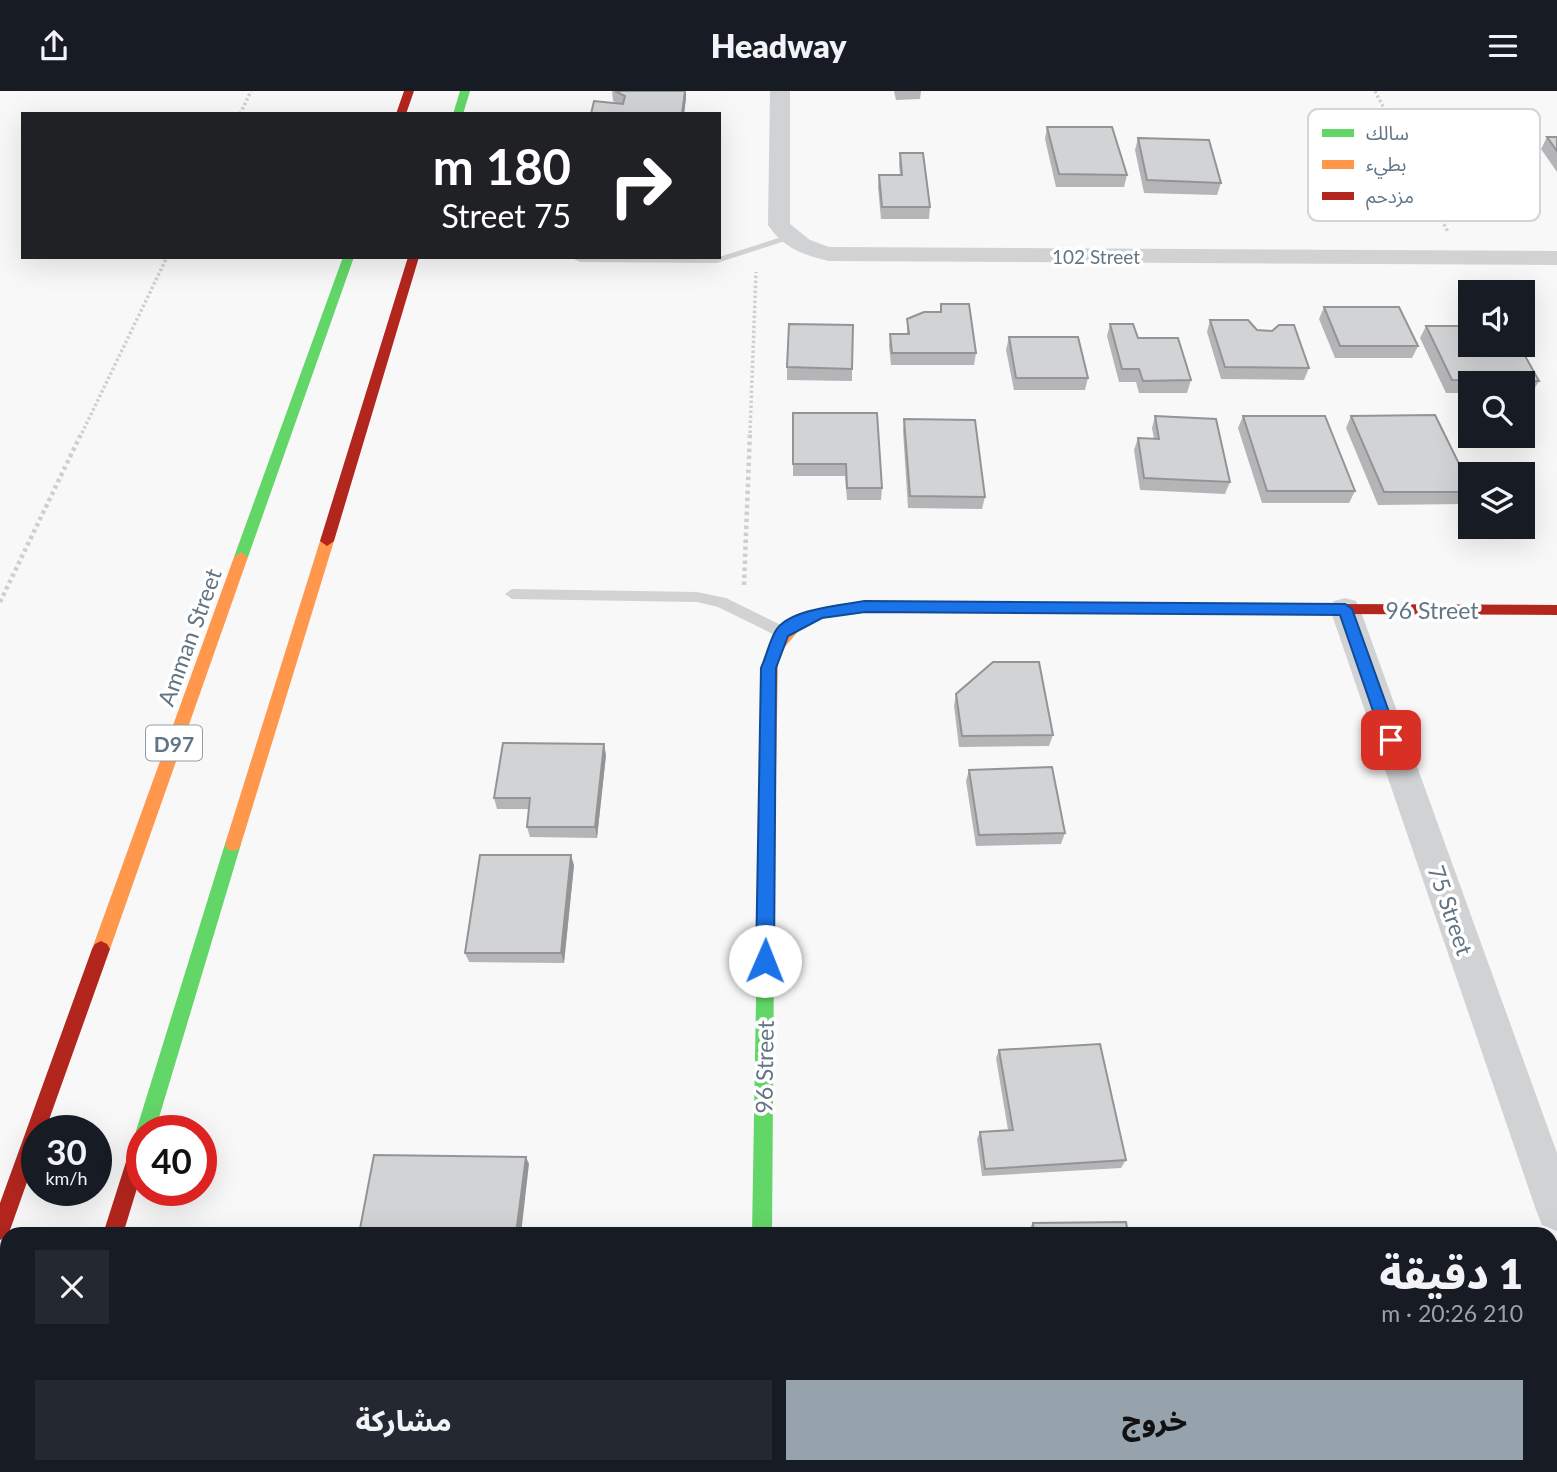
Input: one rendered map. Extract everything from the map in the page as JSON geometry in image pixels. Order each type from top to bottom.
[{"type":"main road","points":[[402,112],[409,91]]},
{"type":"main road","points":[[459,112],[465,91]]},
{"type":"main road","name":"Amman Street","points":[[1,1227],[348,259]]},
{"type":"main road","points":[[150,1115],[413,259]]},
{"type":"main road","name":"96 Street","points":[[762,1227],[768,687],[774,650],[782,632],[799,621],[820,613],[865,607],[1557,610]]},
{"type":"main road","points":[[115,1227],[126,1192]]},
{"type":"street","points":[[780,91],[779,226],[789,238]]},
{"type":"street","name":"102 Street","points":[[789,238],[806,249],[829,254],[1557,258]]},
{"type":"street","name":"75 Street","points":[[1345,609],[1557,1210]]},
{"type":"lane","points":[[721,259],[789,238]]},
{"type":"lane","points":[[580,259],[701,262],[720,259]]},
{"type":"lane","points":[[512,594],[671,594],[721,602],[782,632]]},
{"type":"path","points":[[241,112],[251,91]]},
{"type":"path","points":[[1375,91],[1384,109]]},
{"type":"path","points":[[1442,221],[1461,257]]},
{"type":"path","points":[[743,612],[757,250]]},
{"type":"path","points":[[0,602],[166,259]]},
{"type":"building","points":[[615,91],[685,91],[682,112],[591,112],[594,101],[623,104],[625,96]]},
{"type":"building","points":[[1047,127],[1112,127],[1127,175],[1059,174]]},
{"type":"building","points":[[1547,137],[1557,137],[1557,151]]},
{"type":"building","points":[[1138,138],[1209,140],[1221,183],[1147,180]]},
{"type":"building","points":[[900,153],[923,153],[930,207],[882,207],[879,175],[902,175]]},
{"type":"building","points":[[941,304],[969,304],[976,353],[892,353],[890,334],[909,334],[907,319],[924,312],[941,312]]},
{"type":"building","points":[[1324,307],[1399,307],[1418,346],[1340,346]]},
{"type":"building","points":[[1210,320],[1248,320],[1257,330],[1272,331],[1279,325],[1294,325],[1309,368],[1225,367]]},
{"type":"building","points":[[789,324],[853,325],[852,369],[787,367]]},
{"type":"building","points":[[1110,324],[1133,324],[1138,338],[1178,338],[1191,380],[1143,381],[1139,369],[1122,369]]},
{"type":"building","points":[[1426,326],[1458,326],[1458,357],[1526,357],[1533,371],[1458,371],[1458,380],[1452,380]]},
{"type":"building","points":[[1009,337],[1078,337],[1088,378],[1016,378]]},
{"type":"building","points":[[793,413],[877,413],[882,488],[847,488],[846,464],[793,464]]},
{"type":"building","points":[[1435,415],[1458,462],[1458,492],[1384,492],[1351,416]]},
{"type":"building","points":[[1155,416],[1216,419],[1230,482],[1144,478],[1138,438],[1159,439]]},
{"type":"building","points":[[1243,416],[1325,416],[1355,491],[1267,491]]},
{"type":"building","points":[[904,419],[975,420],[985,497],[910,496]]},
{"type":"building","points":[[993,662],[1039,662],[1053,735],[962,736],[956,694]]},
{"type":"building","points":[[503,743],[604,744],[595,827],[527,827],[530,798],[494,798]]},
{"type":"building","points":[[1052,767],[1065,833],[979,835],[969,770]]},
{"type":"building","points":[[480,855],[571,855],[561,953],[465,953]]},
{"type":"building","points":[[1100,1044],[1126,1160],[985,1169],[980,1132],[1013,1130],[999,1050]]},
{"type":"building","points":[[374,1155],[526,1157],[517,1227],[360,1227]]},
{"type":"building","points":[[1126,1222],[1127,1227],[1033,1227],[1033,1223]]},
{"type":"traffic: fast","points":[[459,112],[465,91]]},
{"type":"traffic: fast","points":[[241,557],[348,259]]},
{"type":"traffic: fast","points":[[762,1227],[767,824]]},
{"type":"traffic: fast","points":[[150,1115],[233,844]]},
{"type":"traffic: slow","points":[[233,844],[327,541]]},
{"type":"traffic: slow","points":[[101,949],[241,557]]},
{"type":"traffic: slow","points":[[767,824],[771,664],[785,634],[806,618],[832,610],[865,607],[1116,608]]},
{"type":"traffic: jam","points":[[402,112],[409,91]]},
{"type":"traffic: jam","points":[[327,541],[413,259]]},
{"type":"traffic: jam","points":[[1116,608],[1557,610]]},
{"type":"traffic: jam","points":[[1,1227],[101,949]]},
{"type":"traffic: jam","points":[[115,1227],[126,1192]]},
{"type":"route","points":[[765,961],[769,668],[782,632],[799,621],[820,613],[865,607],[1345,609],[1391,740]]}]
